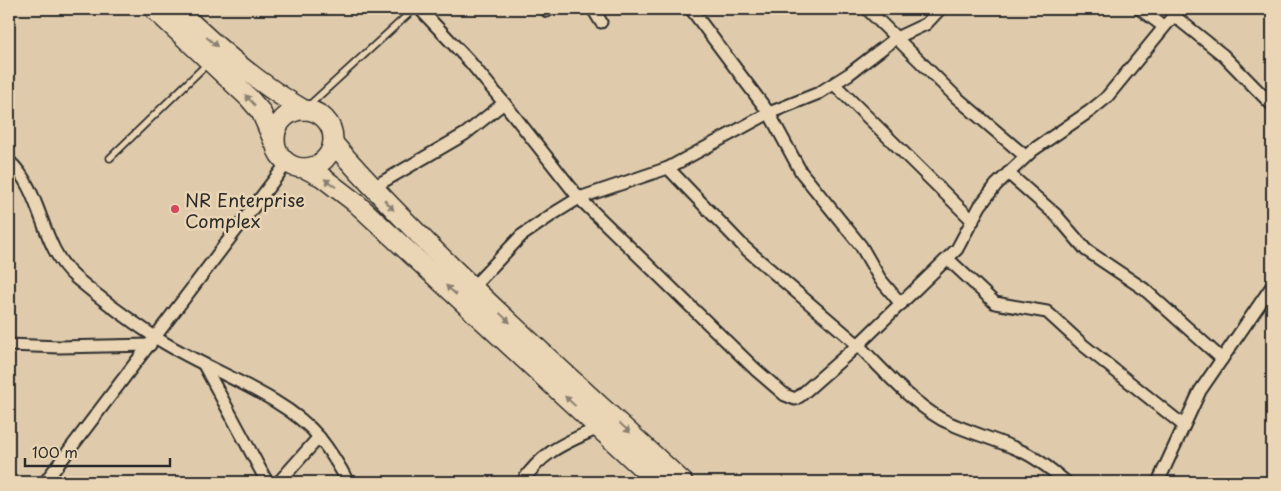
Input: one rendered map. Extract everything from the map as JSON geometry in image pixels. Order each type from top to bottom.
[{"type":"highway","points":[[154,9],[261,112],[277,152],[295,166],[322,177],[356,204],[657,482]]},
{"type":"highway","points":[[176,9],[273,92],[304,110]]},
{"type":"highway","points":[[274,142],[276,130],[282,119],[292,112],[304,110],[316,112],[326,120],[332,130],[333,143],[326,159],[316,166],[295,166]]},
{"type":"highway","points":[[333,143],[372,188],[472,288],[682,482]]},
{"type":"street","points":[[420,9],[470,62],[579,198],[756,370],[790,398],[800,396],[810,388],[948,259],[957,249],[987,196],[1008,173],[1025,156],[1098,106],[1176,12],[1223,55],[1272,105]]},
{"type":"street","points":[[593,9],[601,22]]},
{"type":"street","points":[[691,9],[769,113],[801,172],[861,246],[880,279],[901,304]]},
{"type":"street","points":[[867,9],[956,97],[1025,156]]},
{"type":"street","points":[[472,288],[522,236],[579,198],[668,168],[769,113],[818,93],[834,84],[896,38],[926,24],[940,9]]},
{"type":"street","points":[[1140,9],[1164,26]]},
{"type":"street","points":[[834,84],[973,220]]},
{"type":"street","points":[[372,188],[465,134],[504,104]]},
{"type":"street","points":[[9,161],[28,182],[49,242],[67,269],[152,341],[204,365],[287,409],[319,436],[348,482]]},
{"type":"street","points":[[45,482],[152,341],[295,166]]},
{"type":"street","points":[[668,168],[745,248],[858,344],[918,402],[939,418],[974,434],[1019,450],[1034,458],[1066,482]]},
{"type":"street","points":[[1008,173],[1056,215],[1086,250],[1144,288],[1222,359]]},
{"type":"street","points":[[948,259],[995,303],[1047,312],[1083,345],[1183,425]]},
{"type":"street","points":[[1158,482],[1200,391],[1272,286]]},
{"type":"street","points":[[9,344],[59,347],[152,341]]},
{"type":"street","points":[[204,365],[267,482]]},
{"type":"street","points":[[522,482],[545,454],[598,428]]},
{"type":"street","points":[[279,482],[319,436]]},
{"type":"lane","points":[[304,110],[414,9]]},
{"type":"lane","points":[[110,158],[210,62]]},
{"type":"place","name":"NR Enterprise Complex","points":[[175,209]]}]
